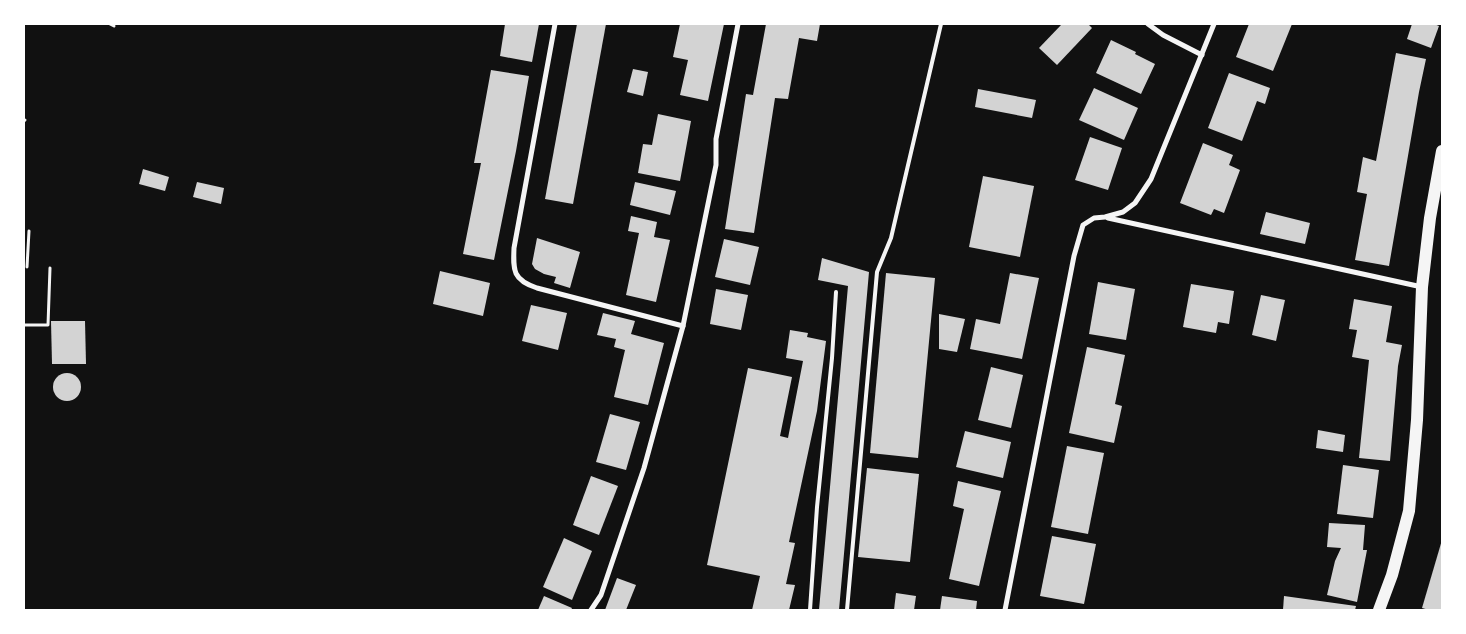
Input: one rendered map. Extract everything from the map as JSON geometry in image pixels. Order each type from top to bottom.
[{"type":"main road","points":[[1379,610],[1392,575],[1409,511],[1417,420],[1422,287],[1430,218],[1442,151]]},
{"type":"street","points":[[555,24],[514,248],[513,263],[516,275],[524,284],[537,288],[683,326]]},
{"type":"street","points":[[591,610],[602,595],[644,468],[683,326],[716,165],[716,139],[738,24]]},
{"type":"street","points":[[1148,24],[1163,35],[1202,55]]},
{"type":"street","points":[[1005,610],[1074,256],[1084,225],[1094,218],[1123,212],[1135,203],[1151,179],[1214,24]]},
{"type":"street","points":[[1105,217],[1422,287]]},
{"type":"lane","points":[[847,610],[877,272],[891,238],[941,24]]},
{"type":"lane","points":[[810,610],[836,292]]},
{"type":"path","points":[[27,267],[29,231]]},
{"type":"path","points":[[24,325],[48,326],[50,268]]},
{"type":"building","points":[[505,24],[539,24],[532,62],[500,56]]},
{"type":"building","points":[[577,24],[606,24],[573,204],[545,199]]},
{"type":"building","points":[[680,24],[724,24],[708,101],[680,95],[688,60],[673,57]]},
{"type":"building","points":[[766,24],[820,24],[817,41],[799,38],[788,99],[775,98],[754,233],[725,229],[746,94],[753,95]]},
{"type":"building","points":[[1062,24],[1088,24],[1092,28],[1057,65],[1039,48]]},
{"type":"building","points":[[1249,24],[1292,24],[1273,71],[1236,57]]},
{"type":"building","points":[[1412,24],[1434,24],[1439,26],[1431,48],[1407,39]]},
{"type":"building","points":[[1111,40],[1155,64],[1141,94],[1096,73]]},
{"type":"building","points":[[1396,53],[1426,59],[1389,266],[1355,260],[1367,194],[1357,192],[1363,157],[1376,161]]},
{"type":"building","points":[[633,69],[648,72],[643,96],[627,92]]},
{"type":"building","points":[[491,70],[529,76],[494,260],[463,254],[481,163],[474,163]]},
{"type":"building","points":[[1229,73],[1270,88],[1265,104],[1257,101],[1242,141],[1208,128]]},
{"type":"building","points":[[1094,88],[1138,108],[1124,140],[1079,120]]},
{"type":"building","points":[[978,89],[1036,100],[1032,118],[975,107]]},
{"type":"building","points":[[658,114],[691,121],[680,181],[638,173],[643,144],[652,145]]},
{"type":"building","points":[[1090,137],[1122,148],[1108,190],[1075,180]]},
{"type":"building","points":[[1203,143],[1233,155],[1229,165],[1240,170],[1224,213],[1214,209],[1211,215],[1180,203]]},
{"type":"building","points":[[143,169],[169,177],[165,191],[139,184]]},
{"type":"building","points":[[983,176],[1034,186],[1020,257],[969,247]]},
{"type":"building","points":[[197,182],[224,188],[221,204],[193,197]]},
{"type":"building","points":[[635,182],[676,191],[670,215],[630,205]]},
{"type":"building","points":[[1266,212],[1310,223],[1305,244],[1260,234]]},
{"type":"building","points":[[631,216],[657,222],[654,237],[670,240],[656,302],[626,295],[639,233],[628,231]]},
{"type":"building","points":[[537,238],[580,252],[570,288],[554,283],[556,277],[535,269],[532,264]]},
{"type":"building","points":[[724,239],[759,247],[750,285],[715,277]]},
{"type":"building","points":[[822,258],[869,272],[839,610],[819,610],[848,286],[818,280]]},
{"type":"building","points":[[440,271],[490,283],[483,316],[433,304]]},
{"type":"building","points":[[886,273],[935,278],[918,458],[870,453]]},
{"type":"building","points":[[1010,273],[1039,278],[1022,359],[970,349],[976,319],[1000,324]]},
{"type":"building","points":[[1098,282],[1135,289],[1126,340],[1089,334]]},
{"type":"building","points":[[1191,284],[1234,291],[1229,324],[1218,322],[1216,333],[1183,327]]},
{"type":"building","points":[[716,289],[748,295],[741,330],[710,324]]},
{"type":"building","points":[[1261,295],[1285,300],[1276,341],[1252,335]]},
{"type":"building","points":[[1354,299],[1392,306],[1386,342],[1402,345],[1398,366],[1390,461],[1359,458],[1369,360],[1352,357],[1357,330],[1349,329]]},
{"type":"building","points":[[531,305],[567,313],[558,350],[522,341]]},
{"type":"building","points":[[603,313],[635,321],[631,334],[664,343],[648,405],[614,397],[625,350],[614,347],[616,339],[597,335]]},
{"type":"building","points":[[939,314],[965,319],[957,352],[939,349]]},
{"type":"building","points":[[51,321],[85,321],[86,364],[52,364]]},
{"type":"building","points":[[790,330],[808,333],[807,337],[826,341],[817,411],[789,542],[795,543],[786,584],[795,585],[789,610],[752,610],[760,576],[707,565],[748,368],[792,377],[780,436],[788,438],[803,361],[786,358]]},
{"type":"building","points":[[1087,347],[1125,355],[1115,404],[1122,406],[1114,443],[1069,433]]},
{"type":"building","points":[[991,367],[1023,375],[1011,428],[978,420]]},
{"type":"building","points":[[67,373],[77,377],[81,387],[77,397],[67,401],[57,397],[53,387],[57,377]]},
{"type":"building","points":[[610,414],[640,422],[626,470],[596,462]]},
{"type":"building","points":[[1318,430],[1345,435],[1343,452],[1316,448]]},
{"type":"building","points":[[965,431],[1011,442],[1003,478],[956,467]]},
{"type":"building","points":[[1067,446],[1104,453],[1088,534],[1051,527]]},
{"type":"building","points":[[1343,465],[1379,470],[1373,518],[1337,514]]},
{"type":"building","points":[[867,468],[919,474],[910,562],[858,557]]},
{"type":"building","points":[[591,476],[618,486],[599,535],[573,525]]},
{"type":"building","points":[[958,481],[1001,491],[979,586],[949,579],[964,509],[953,506]]},
{"type":"building","points":[[1329,523],[1365,525],[1363,550],[1367,550],[1357,602],[1327,595],[1335,561],[1341,548],[1327,547]]},
{"type":"building","points":[[1052,536],[1096,544],[1084,604],[1040,596]]},
{"type":"building","points":[[564,538],[592,551],[572,600],[543,587]]},
{"type":"building","points":[[1442,540],[1442,610],[1429,610],[1422,608]]},
{"type":"building","points":[[617,578],[636,585],[626,610],[605,610]]},
{"type":"building","points":[[896,593],[916,596],[914,610],[894,610]]},
{"type":"building","points":[[544,596],[572,608],[571,610],[538,610]]},
{"type":"building","points":[[942,596],[977,601],[976,610],[940,610]]},
{"type":"building","points":[[1284,596],[1356,606],[1355,610],[1283,610]]}]
